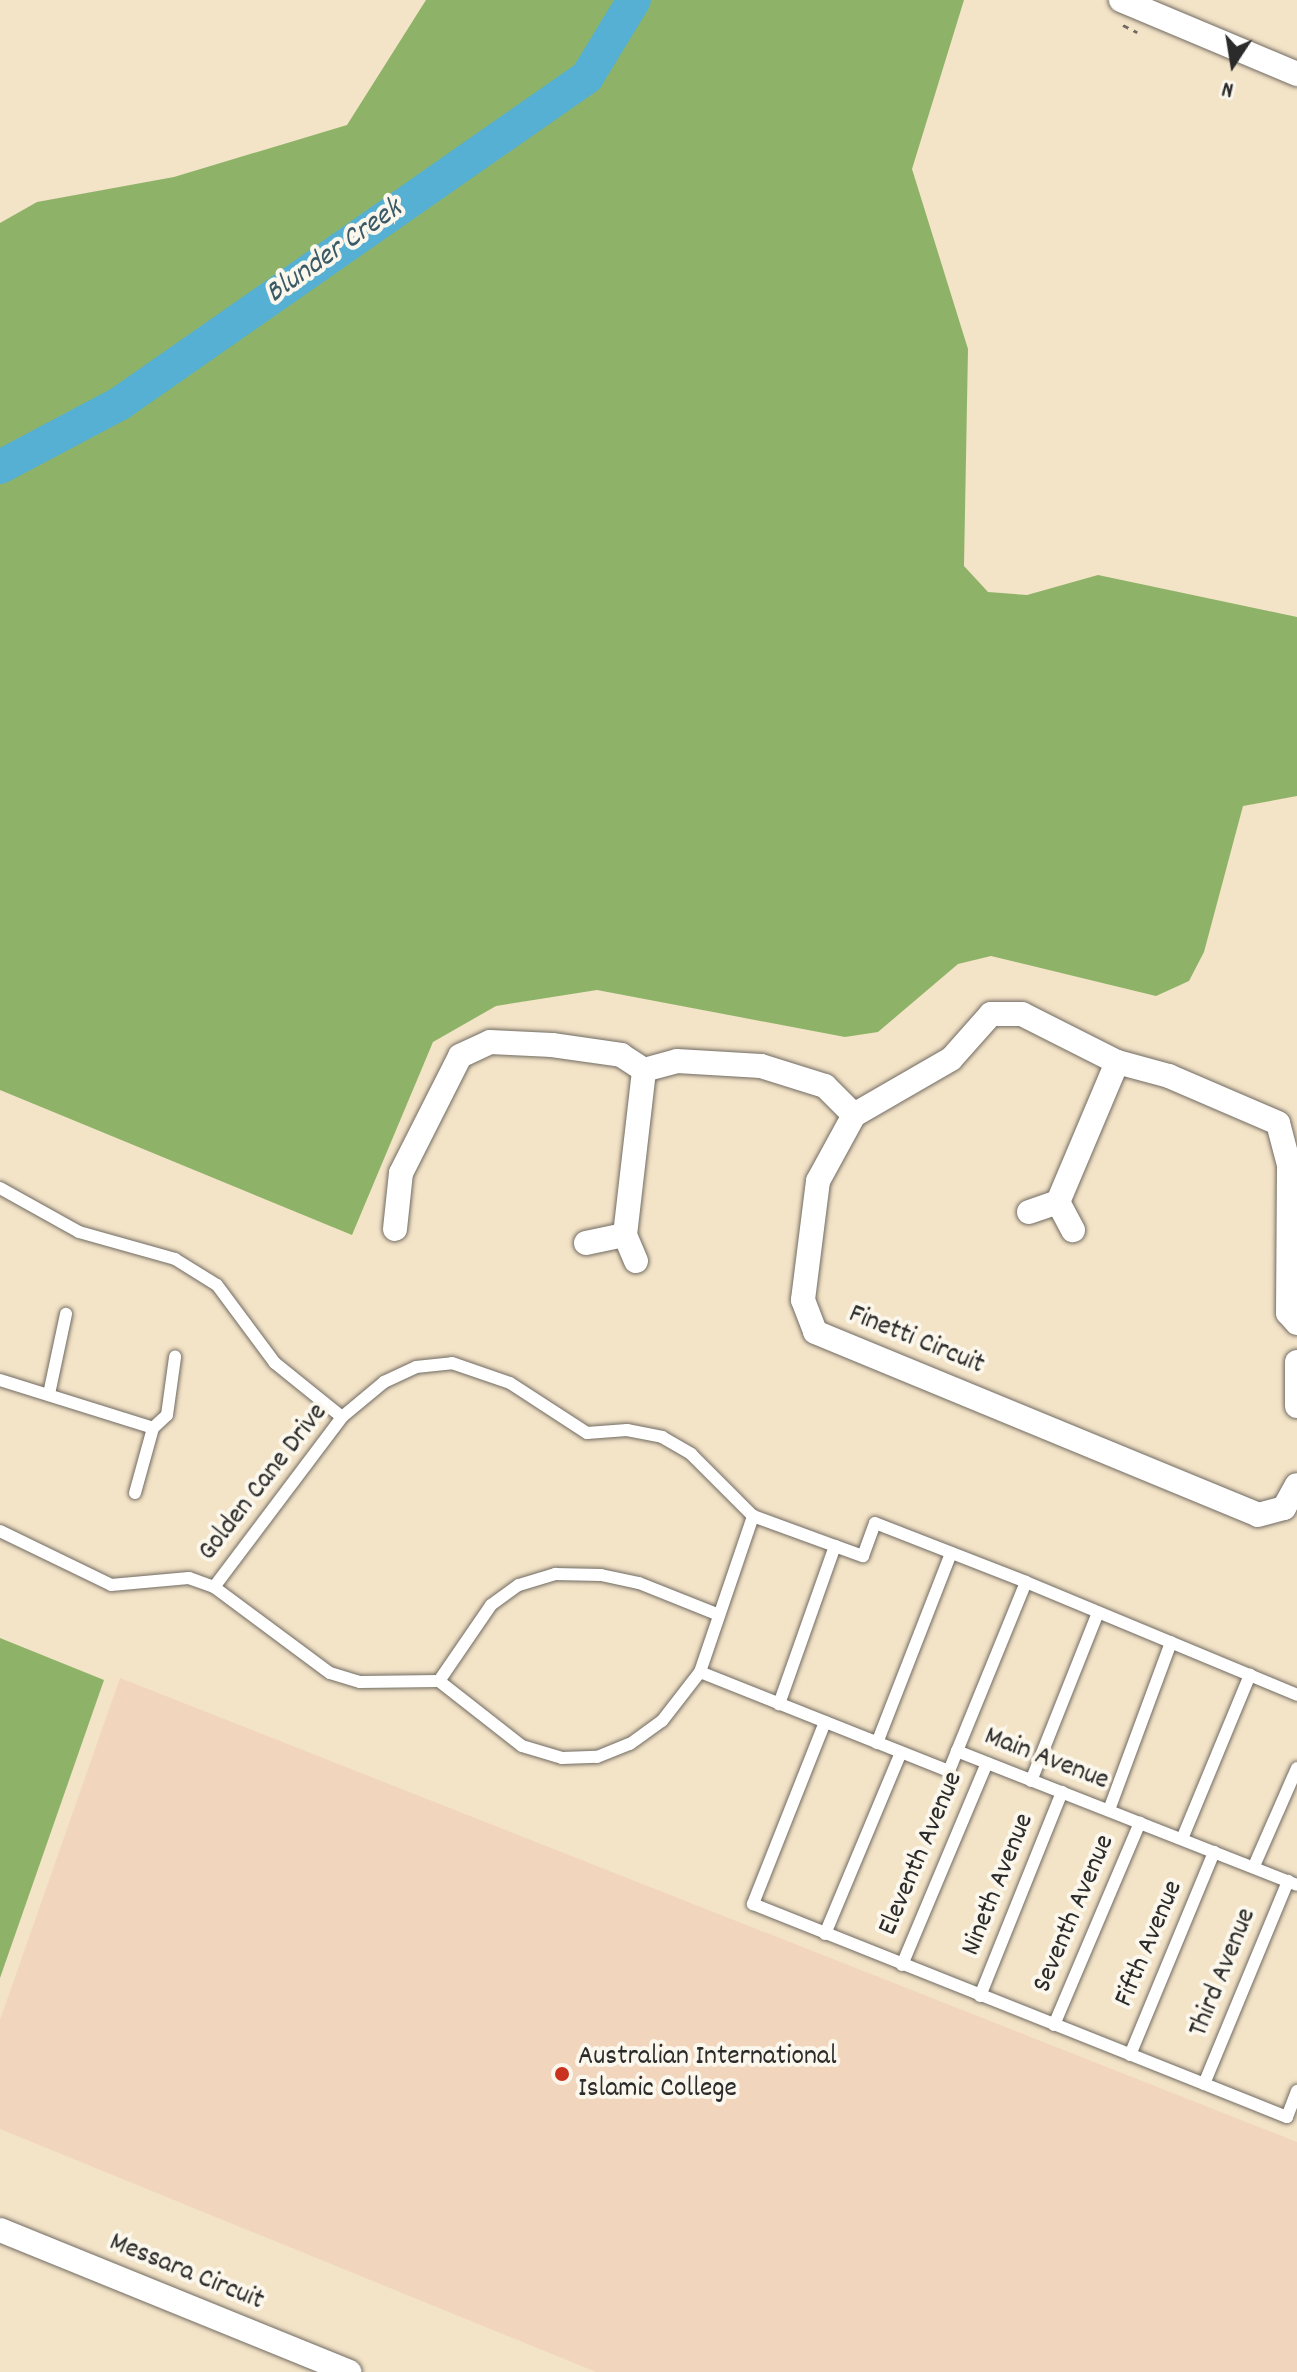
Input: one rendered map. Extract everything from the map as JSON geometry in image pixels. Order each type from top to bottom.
[{"type":"street","points":[[1121,0],[1297,74]]},
{"type":"street","points":[[395,1229],[401,1173],[460,1056],[490,1042],[552,1045],[621,1055],[644,1070],[677,1061],[761,1066],[825,1086],[854,1115],[951,1059],[991,1014],[1022,1014],[1117,1062],[1169,1076],[1278,1123],[1289,1165],[1288,1313],[1297,1323]]},
{"type":"street","points":[[1029,1212],[1058,1202],[1117,1062]]},
{"type":"street","points":[[636,1261],[625,1235],[644,1070]]},
{"type":"street","name":"Finetti Circuit","points":[[854,1115],[818,1181],[803,1300],[815,1332],[1258,1515],[1284,1508],[1297,1485]]},
{"type":"street","points":[[1058,1202],[1073,1230]]},
{"type":"street","points":[[586,1243],[625,1235]]},
{"type":"street","points":[[1297,1362],[1297,1406]]},
{"type":"street","name":"Messara Circuit","points":[[0,2230],[349,2372]]},
{"type":"lane","points":[[0,1188],[79,1232],[175,1259],[217,1285],[275,1363],[342,1417]]},
{"type":"lane","points":[[49,1394],[66,1314]]},
{"type":"lane","points":[[135,1493],[153,1428],[167,1415],[175,1357]]},
{"type":"lane","name":"Golden Cane Drive","points":[[214,1587],[342,1417],[384,1382],[416,1367],[452,1363],[510,1383],[587,1433],[627,1430],[662,1437],[691,1454],[753,1516],[863,1556],[875,1523],[951,1553]]},
{"type":"lane","points":[[0,1380],[153,1428]]},
{"type":"lane","points":[[0,1531],[111,1585],[189,1578],[214,1587],[330,1673],[360,1682],[439,1681],[522,1746],[562,1758],[597,1757],[630,1744],[662,1721],[700,1672],[753,1516]]},
{"type":"lane","points":[[779,1704],[835,1546]]},
{"type":"lane","points":[[877,1743],[951,1553],[1297,1695]]},
{"type":"lane","points":[[439,1681],[491,1605],[519,1585],[555,1574],[601,1575],[639,1583],[719,1615]]},
{"type":"lane","points":[[957,1751],[1026,1582]]},
{"type":"lane","points":[[1031,1781],[1098,1613]]},
{"type":"lane","points":[[1109,1810],[1171,1642]]},
{"type":"lane","name":"Main Avenue","points":[[700,1672],[949,1771],[957,1751],[1292,1883]]},
{"type":"lane","points":[[1182,1839],[1250,1675]]},
{"type":"lane","points":[[825,1722],[753,1904],[1287,2117],[1297,2091]]},
{"type":"lane","points":[[825,1934],[901,1752]]},
{"type":"lane","name":"Eleventh Avenue","points":[[902,1965],[987,1763]]},
{"type":"lane","points":[[1254,1866],[1297,1768]]},
{"type":"lane","name":"Nineth Avenue","points":[[980,1996],[1062,1792]]},
{"type":"lane","name":"Seventh Avenue","points":[[1054,2025],[1140,1822]]},
{"type":"lane","name":"Fifth Avenue","points":[[1130,2055],[1214,1852]]},
{"type":"lane","name":"Third Avenue","points":[[1204,2084],[1292,1883]]},
{"type":"shaded area","name":"Australian International Islamic College","points":[[120,1678],[1297,2142],[1297,2372],[596,2372],[0,2129],[0,2020]]},
{"type":"green space","points":[[426,0],[964,0],[912,169],[968,349],[964,566],[988,592],[1027,595],[1098,575],[1297,617],[1297,796],[1243,806],[1204,952],[1189,981],[1156,996],[991,956],[958,964],[878,1032],[845,1037],[597,990],[496,1006],[433,1042],[352,1235],[0,1090],[0,223],[37,202],[174,177],[347,125]]},
{"type":"green space","points":[[0,1638],[104,1680],[0,1978]]},
{"type":"waterway","name":"Blunder Creek","points":[[0,467],[119,404],[587,77],[634,0]]},
{"type":"place","name":"Australian International Islamic College","points":[[562,2074]]}]
